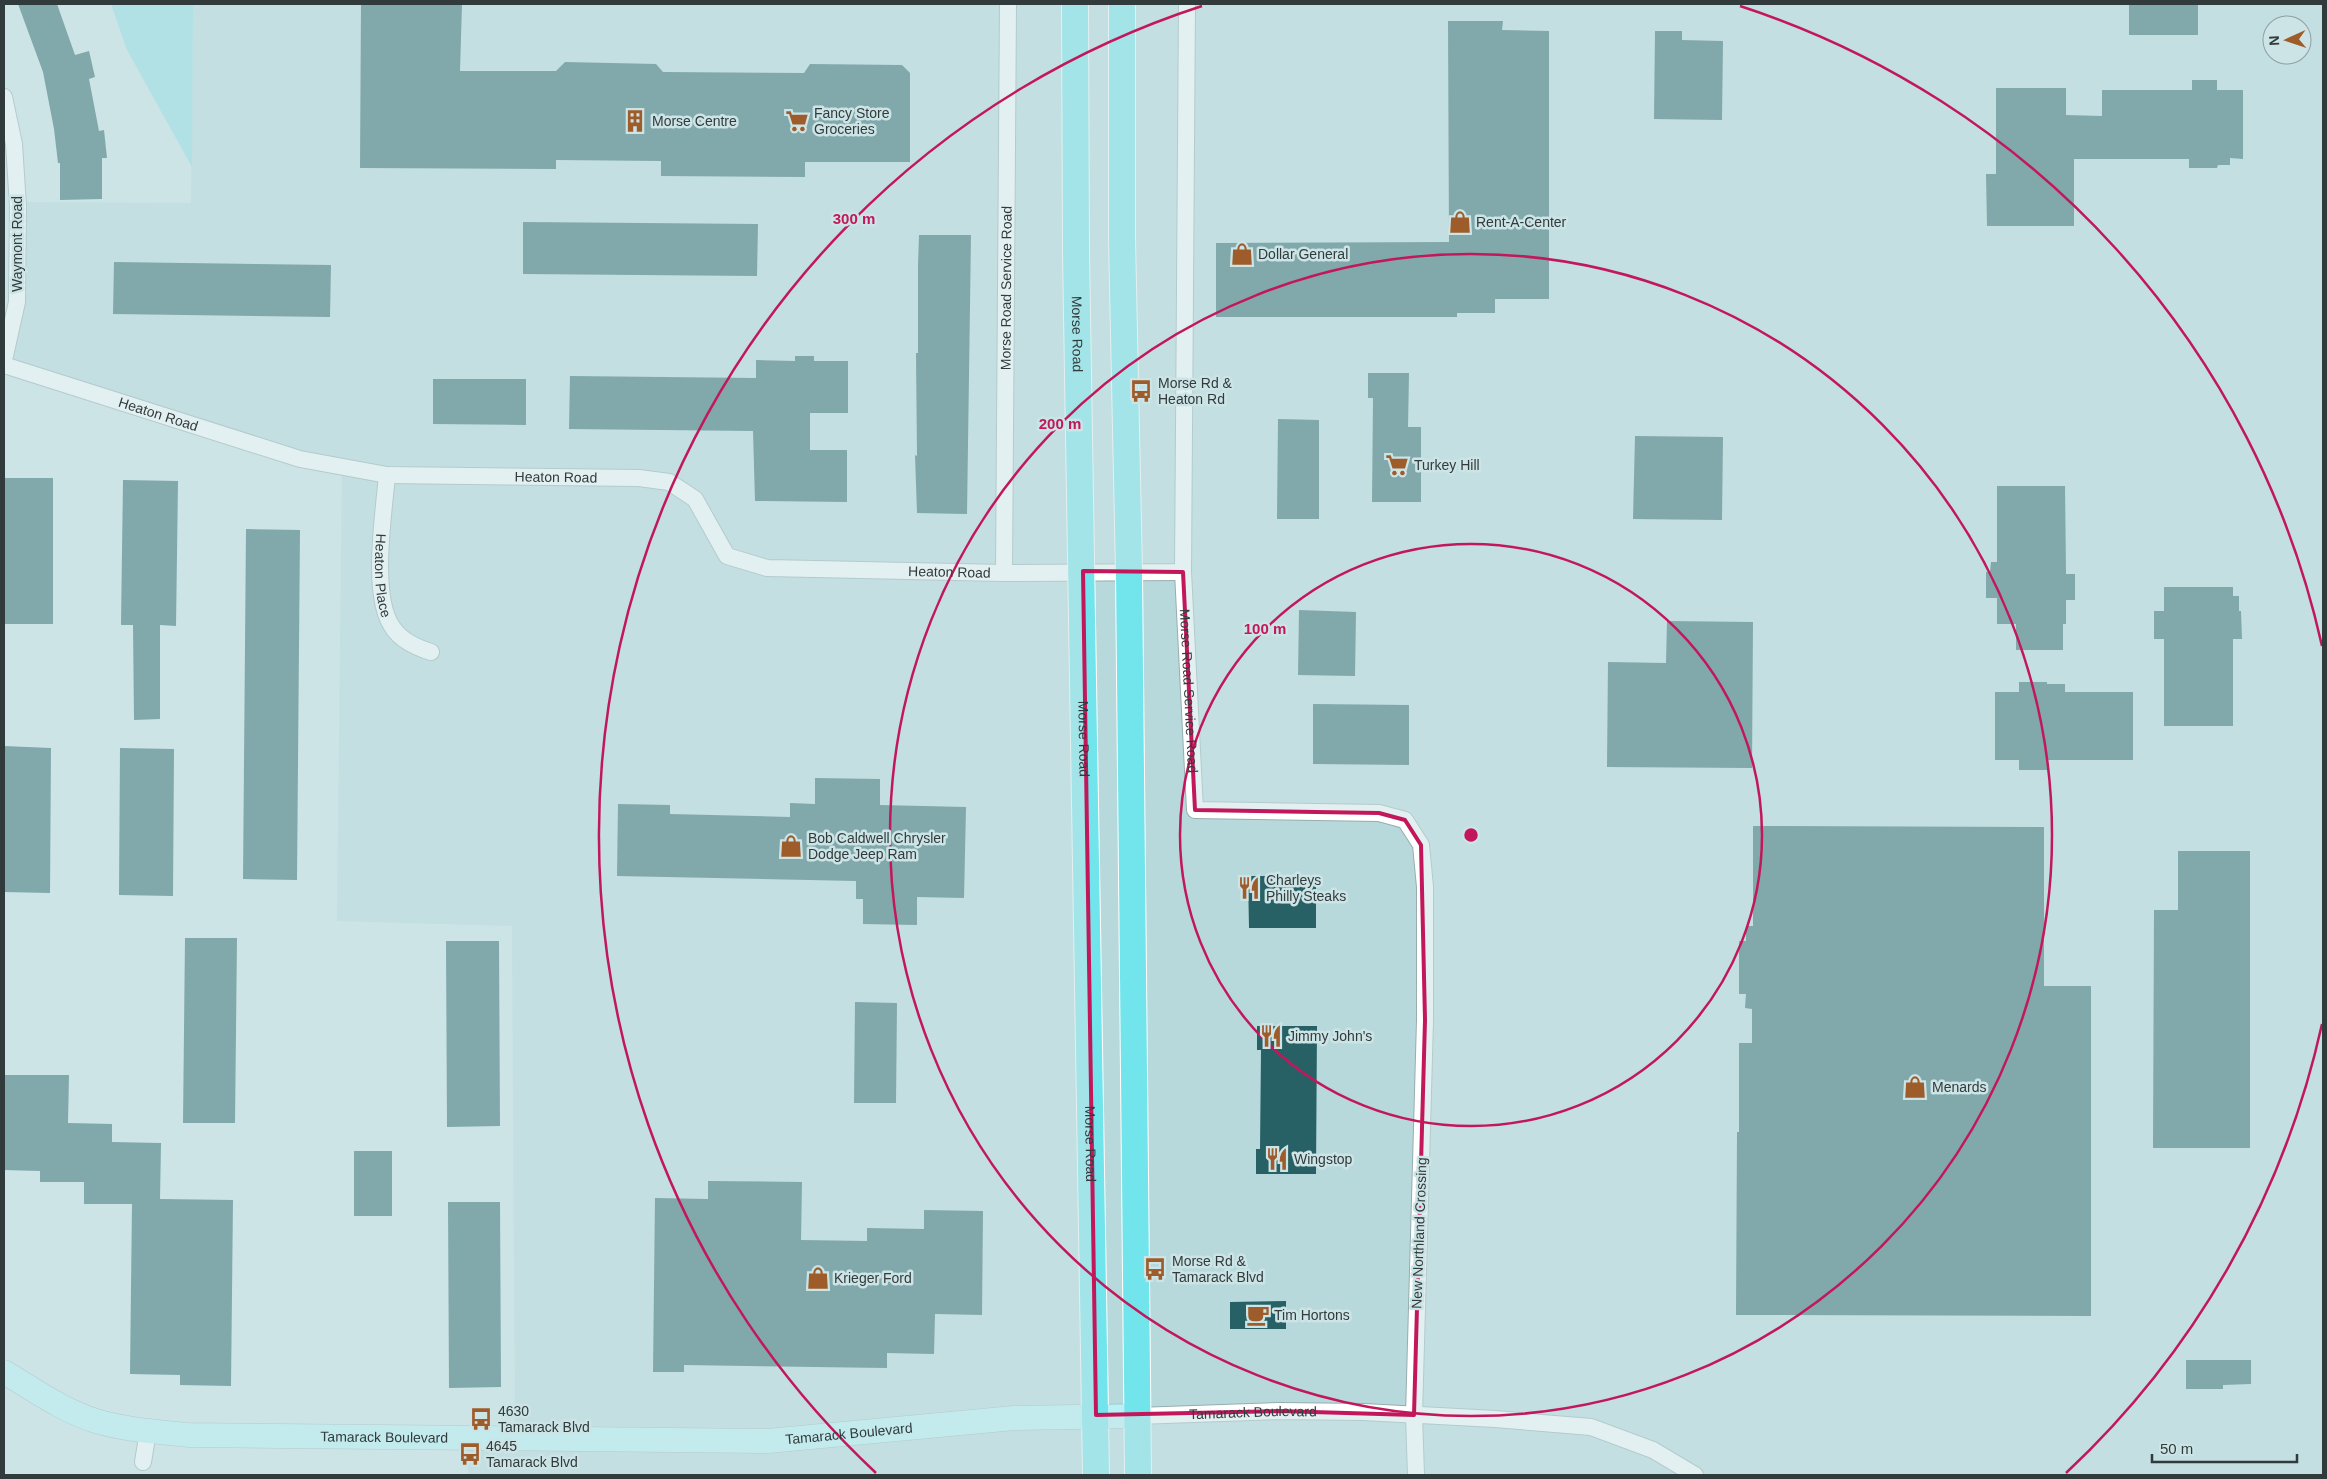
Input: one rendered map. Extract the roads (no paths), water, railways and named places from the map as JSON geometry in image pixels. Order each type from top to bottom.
[{"type":"main road","name":"Morse Road","points":[[1075,4],[1076,253],[1096,1475]]},
{"type":"main road","points":[[1110,4],[1122,32]]},
{"type":"main road","points":[[1122,4],[1122,238],[1129,573],[1138,1475]]},
{"type":"street","name":"Morse Road Service Road","points":[[1004,573],[1008,4]]},
{"type":"street","name":"Morse Road Service Road","points":[[1187,4],[1183,572],[1195,810]]},
{"type":"street","name":"Waymont Road","points":[[4,97],[14,144],[18,206],[17,302],[4,360]]},
{"type":"street","name":"Heaton Road","points":[[4,365],[300,459],[387,475],[639,478],[669,482],[695,499],[728,556],[767,568],[1004,573],[1082,571]]},
{"type":"street","name":"Heaton Place","points":[[387,475],[381,550],[381,599],[392,628],[416,648],[431,652]]},
{"type":"street","points":[[1082,571],[1129,573],[1183,572]]},
{"type":"street","name":"New Northland Crossing","points":[[1195,810],[1379,813],[1405,820],[1421,845],[1424,887],[1424,991],[1414,1415],[1416,1475]]},
{"type":"street","name":"Tamarack Boulevard","points":[[4,1372],[45,1397],[96,1421],[148,1431],[189,1435],[768,1440],[1014,1418],[1279,1411],[1495,1419],[1591,1427],[1653,1450],[1695,1475]]},
{"type":"street","points":[[143,1462],[148,1431]]},
{"type":"place","name":"Morse Centre","points":[[635,121]]},
{"type":"place","name":"Fancy Store Groceries","points":[[797,121]]},
{"type":"place","name":"Rent-A-Center","points":[[1460,222]]},
{"type":"place","name":"Dollar General","points":[[1242,254]]},
{"type":"place","name":"Morse Rd & Heaton Rd","points":[[1141,391]]},
{"type":"place","name":"Turkey Hill","points":[[1397,465]]},
{"type":"place","name":"Bob Caldwell Chrysler Dodge Jeep Ram","points":[[791,846]]},
{"type":"place","name":"Charleys Philly Steaks","points":[[1249,888]]},
{"type":"place","name":"Jimmy John's","points":[[1271,1036]]},
{"type":"place","name":"Menards","points":[[1915,1087]]},
{"type":"place","name":"Wingstop","points":[[1277,1159]]},
{"type":"place","name":"Morse Rd & Tamarack Blvd","points":[[1155,1269]]},
{"type":"place","name":"Krieger Ford","points":[[818,1278]]},
{"type":"place","name":"Tim Hortons","points":[[1258,1315]]},
{"type":"place","name":"4630 Tamarack Blvd","points":[[481,1419]]},
{"type":"place","name":"4645 Tamarack Blvd","points":[[470,1454]]}]
